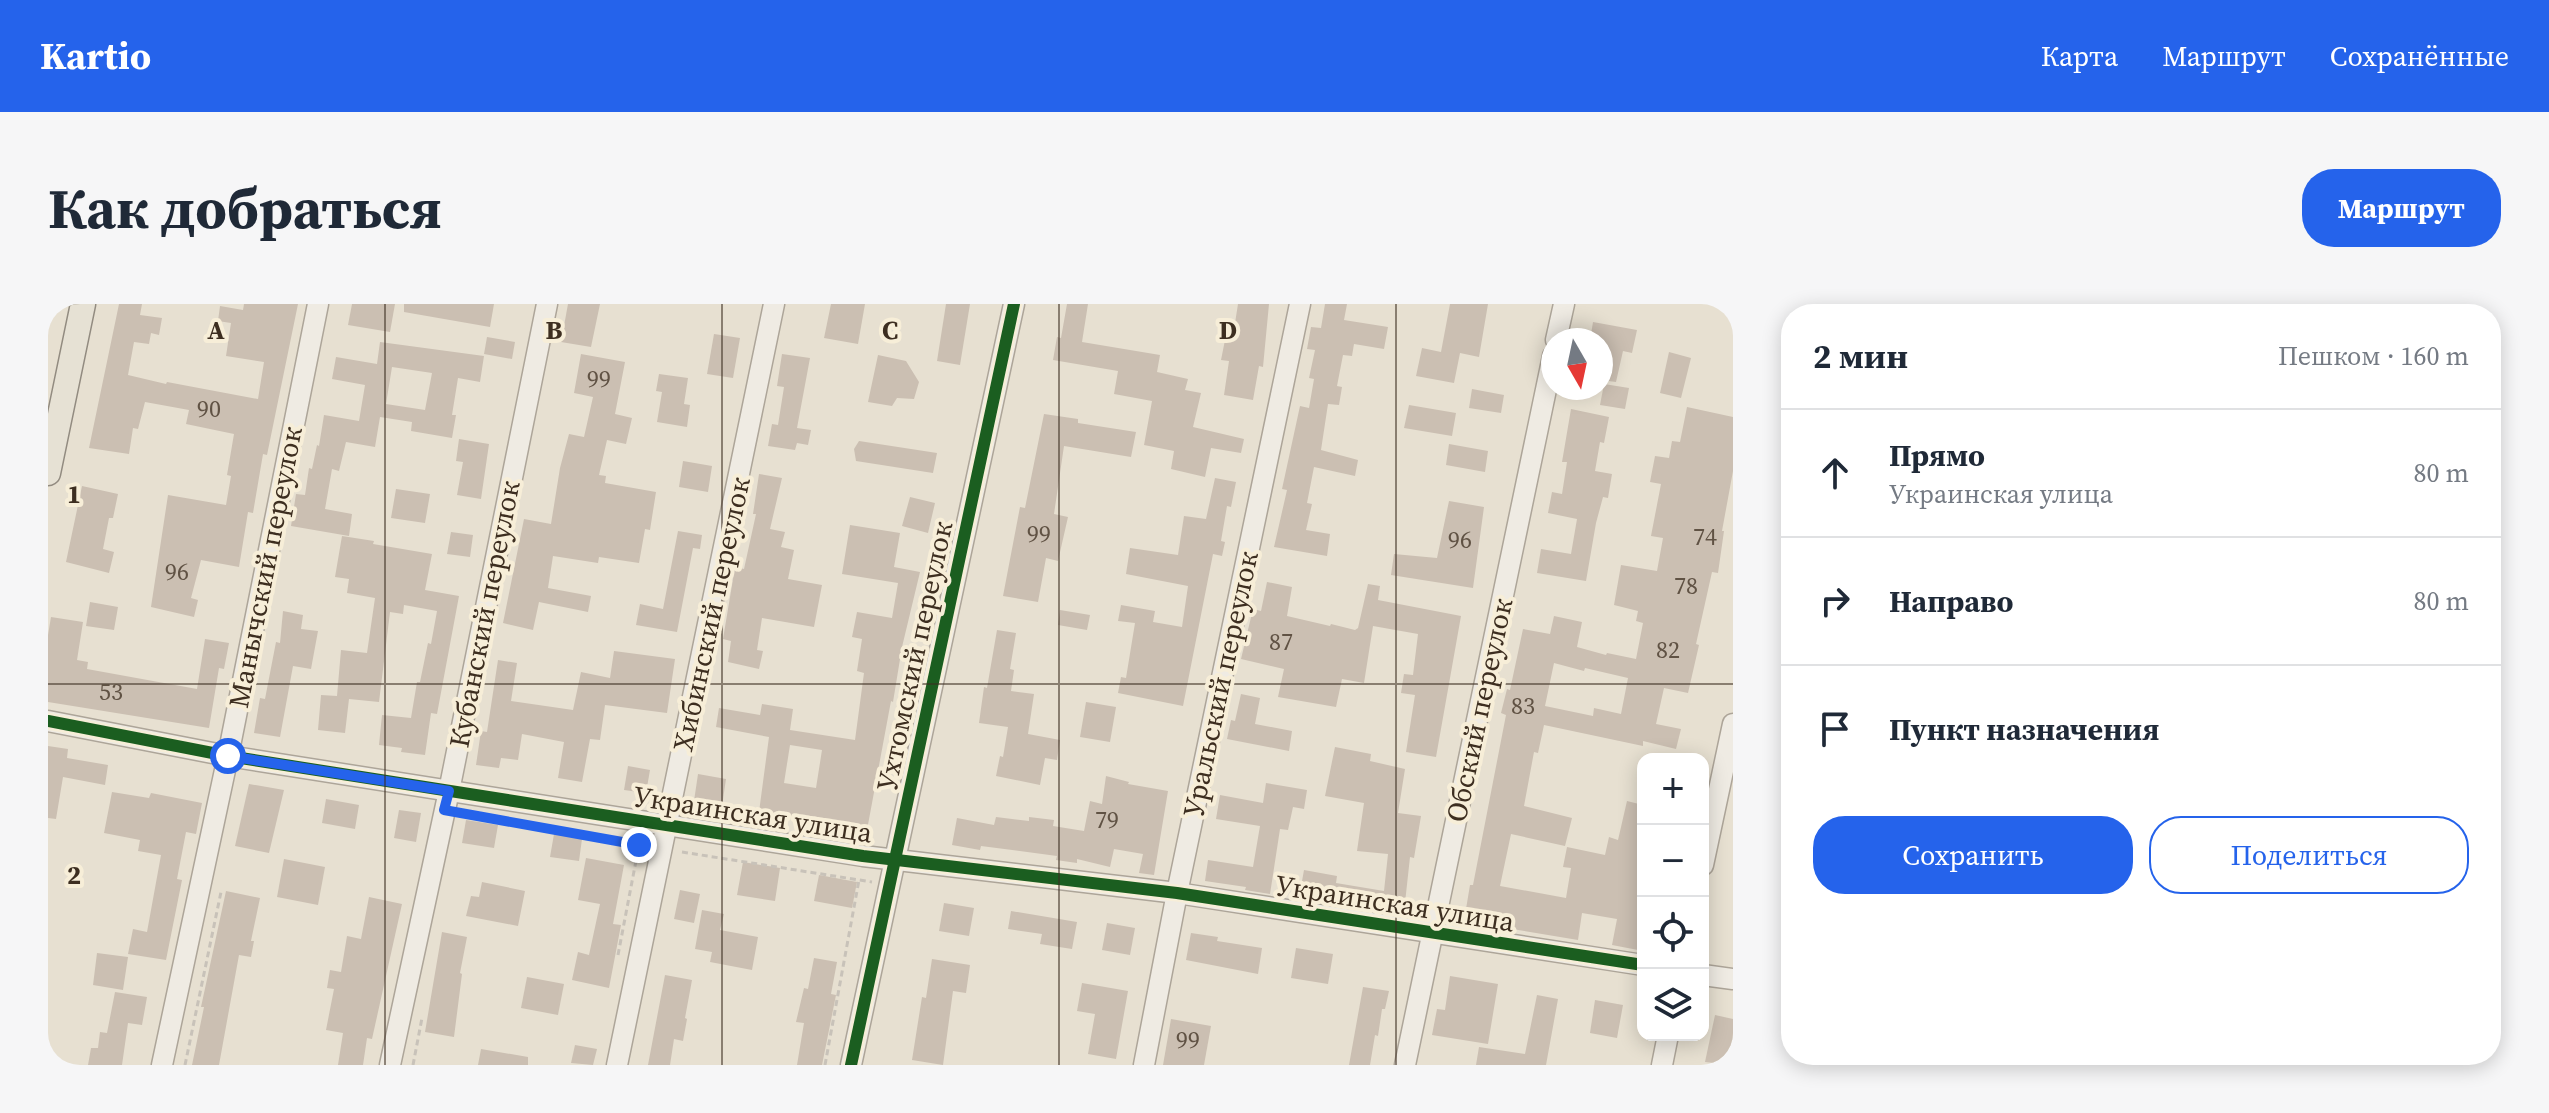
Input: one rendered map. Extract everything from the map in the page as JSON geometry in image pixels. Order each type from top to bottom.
[{"type":"main road","points":[[48,473],[83,304]]},
{"type":"street","name":"Манычский переулок","points":[[162,1065],[228,756],[318,304]]},
{"type":"street","name":"Кубанский переулок","points":[[390,1065],[449,791],[547,304]]},
{"type":"street","name":"Хибинский переулок","points":[[617,1065],[774,304]]},
{"type":"street","name":"Ухтомский переулок","points":[[851,1065],[1014,304]]},
{"type":"street","name":"Уральский переулок","points":[[1144,1065],[1300,304]]},
{"type":"street","points":[[1559,328],[1564,304]]},
{"type":"street","name":"Обский переулок","points":[[1405,1065],[1544,400]]},
{"type":"street","name":"Украинская улица","points":[[48,721],[228,756],[895,861],[1177,893],[1637,964]]},
{"type":"street","points":[[1709,837],[1733,724]]},
{"type":"street","points":[[1709,976],[1733,979]]},
{"type":"street","points":[[1662,1065],[1667,1041]]},
{"type":"path","points":[[616,962],[644,821]]},
{"type":"path","points":[[522,824],[890,885]]},
{"type":"path","points":[[825,1065],[859,879]]},
{"type":"path","points":[[185,1065],[222,884]]},
{"type":"building","points":[[119,304],[142,304],[140,315],[162,318],[159,335],[151,333],[149,344],[134,342],[128,375],[258,399],[264,362],[226,356],[231,323],[218,321],[220,306],[243,310],[244,304],[298,304],[267,455],[263,454],[253,513],[248,512],[239,567],[201,560],[191,598],[198,600],[194,617],[151,607],[168,495],[226,505],[234,434],[186,424],[189,410],[145,402],[138,429],[133,428],[129,454],[89,448]]},
{"type":"building","points":[[352,304],[395,304],[390,332],[348,325]]},
{"type":"building","points":[[404,304],[494,304],[490,327],[404,312]]},
{"type":"building","points":[[568,304],[600,304],[591,347],[561,342]]},
{"type":"building","points":[[831,304],[865,304],[858,344],[824,338]]},
{"type":"building","points":[[946,304],[970,304],[960,365],[937,361]]},
{"type":"building","points":[[1067,304],[1088,304],[1082,342],[1160,355],[1157,372],[1188,379],[1185,390],[1201,393],[1193,427],[1244,439],[1241,453],[1211,448],[1205,477],[1171,469],[1174,451],[1144,445],[1152,401],[1114,394],[1118,371],[1053,360],[1057,337],[1061,338]]},
{"type":"building","points":[[1238,304],[1269,304],[1263,367],[1259,366],[1253,400],[1224,395],[1229,361],[1221,360],[1225,340],[1232,342]]},
{"type":"building","points":[[1325,304],[1347,304],[1344,320],[1388,327],[1384,349],[1354,344],[1352,356],[1343,355],[1337,386],[1342,387],[1339,405],[1328,404],[1321,450],[1358,460],[1355,476],[1314,467],[1307,503],[1312,504],[1306,530],[1330,534],[1327,556],[1274,547],[1287,490],[1282,489],[1300,406],[1309,408],[1314,379],[1309,378],[1315,350],[1307,349],[1311,327],[1321,328]]},
{"type":"building","points":[[1450,304],[1488,304],[1479,357],[1460,353],[1454,383],[1416,376],[1422,348],[1441,352]]},
{"type":"building","points":[[1593,322],[1637,330],[1632,353],[1623,351],[1616,382],[1613,382],[1613,328],[1592,328]]},
{"type":"building","points":[[714,334],[740,338],[733,378],[707,374]]},
{"type":"building","points":[[487,337],[515,342],[512,359],[484,354]]},
{"type":"building","points":[[380,342],[484,356],[480,382],[458,378],[452,438],[411,431],[412,422],[380,417],[375,447],[346,442],[339,471],[332,469],[325,509],[352,514],[349,536],[291,526],[296,494],[305,495],[324,415],[359,421],[365,385],[332,379],[336,357],[377,364]],"holes":[[[392,367],[432,373],[425,410],[386,404]]]},
{"type":"building","points":[[1669,352],[1691,358],[1681,398],[1660,393]]},
{"type":"building","points":[[581,354],[625,362],[615,414],[632,418],[626,444],[607,440],[599,475],[606,476],[605,483],[656,492],[650,530],[645,529],[639,563],[599,557],[598,563],[553,556],[548,588],[591,596],[588,612],[539,602],[533,630],[503,623],[524,519],[551,524],[569,434],[584,437],[593,397],[574,393]]},
{"type":"building","points":[[782,354],[810,358],[797,428],[811,430],[808,445],[797,443],[795,450],[768,446],[772,424],[778,425],[784,387],[777,386]]},
{"type":"building","points":[[878,355],[906,361],[919,382],[914,399],[897,398],[892,406],[868,402]]},
{"type":"building","points":[[659,374],[688,378],[684,404],[690,405],[687,427],[657,422],[662,392],[656,391]]},
{"type":"building","points":[[1613,385],[1629,388],[1625,409],[1600,405],[1601,400],[1613,400]]},
{"type":"building","points":[[1472,389],[1504,395],[1501,413],[1469,408]]},
{"type":"building","points":[[1409,405],[1456,413],[1452,436],[1404,428]]},
{"type":"building","points":[[1687,407],[1733,417],[1733,471],[1718,573],[1712,572],[1688,693],[1664,688],[1656,724],[1681,729],[1676,749],[1643,741],[1643,746],[1544,725],[1538,753],[1534,752],[1524,806],[1572,818],[1565,846],[1511,834],[1500,886],[1566,898],[1571,868],[1563,867],[1567,847],[1605,855],[1609,837],[1618,840],[1627,801],[1637,804],[1637,950],[1612,945],[1617,919],[1582,913],[1578,940],[1464,921],[1506,715],[1501,713],[1507,689],[1510,690],[1523,629],[1550,634],[1554,616],[1582,622],[1577,647],[1636,659],[1643,623],[1636,621],[1638,611],[1614,605],[1621,565],[1657,571],[1663,538],[1651,536],[1661,484],[1650,482],[1655,456],[1669,458],[1672,441],[1680,442]],"holes":[[[1554,663],[1584,671],[1585,668],[1628,678],[1621,714],[1594,708],[1593,716],[1545,706]]]},
{"type":"building","points":[[1571,409],[1609,417],[1604,443],[1600,442],[1595,471],[1612,474],[1608,498],[1603,497],[1596,523],[1586,581],[1537,573],[1541,549],[1571,554],[1577,519],[1548,513],[1552,492],[1562,494],[1567,462],[1562,462]]},
{"type":"building","points":[[1044,414],[1136,432],[1131,457],[1064,446],[1054,514],[1068,517],[1058,561],[1046,558],[1038,602],[1003,596],[1020,507],[1025,508]]},
{"type":"building","points":[[459,439],[489,444],[481,499],[457,495],[463,462],[456,461]]},
{"type":"building","points":[[859,441],[937,453],[933,473],[856,461],[854,449]]},
{"type":"building","points":[[1449,444],[1488,451],[1485,472],[1446,465]]},
{"type":"building","points":[[683,461],[712,466],[708,492],[679,487]]},
{"type":"building","points":[[759,474],[782,478],[770,529],[785,532],[781,547],[794,550],[788,579],[822,585],[814,627],[762,618],[757,650],[763,651],[759,669],[728,662],[731,641],[723,639],[735,567],[744,569],[756,514],[753,514]]},
{"type":"building","points":[[1215,478],[1236,482],[1231,507],[1227,506],[1221,541],[1225,542],[1222,556],[1213,554],[1183,706],[1118,693],[1121,677],[1126,678],[1135,623],[1118,621],[1121,605],[1155,611],[1153,622],[1182,627],[1188,586],[1126,574],[1130,548],[1178,555],[1184,516],[1206,519]]},
{"type":"building","points":[[82,486],[118,494],[103,549],[114,552],[109,573],[66,562]]},
{"type":"building","points":[[396,489],[430,494],[425,523],[391,518]]},
{"type":"building","points":[[910,497],[935,503],[928,533],[902,526]]},
{"type":"building","points":[[1449,501],[1484,507],[1473,588],[1391,575],[1394,554],[1437,558]]},
{"type":"building","points":[[850,525],[900,533],[894,567],[920,572],[902,647],[867,830],[759,812],[769,737],[716,727],[719,708],[760,715],[762,704],[793,709],[790,730],[855,740],[864,673],[857,671],[862,639],[852,637],[857,612],[892,618],[898,583],[842,574]],"holes":[[[790,745],[822,750],[816,788],[784,783]]]},
{"type":"building","points":[[678,531],[702,535],[700,549],[693,548],[677,632],[636,625],[640,604],[663,609]]},
{"type":"building","points":[[451,532],[473,535],[470,557],[447,554]]},
{"type":"building","points":[[342,536],[432,554],[425,590],[459,596],[437,714],[431,713],[425,755],[379,745],[382,715],[411,718],[417,682],[420,682],[428,643],[431,644],[437,611],[404,605],[403,614],[390,612],[379,702],[349,699],[345,733],[318,730],[321,695],[337,696],[341,650],[367,653],[375,598],[347,593],[349,579],[335,577]]},
{"type":"building","points":[[1267,582],[1292,587],[1287,616],[1330,626],[1358,628],[1368,584],[1380,586],[1378,600],[1461,616],[1436,757],[1406,752],[1415,695],[1401,693],[1404,674],[1413,675],[1418,634],[1373,626],[1364,683],[1342,679],[1336,707],[1278,697],[1284,669],[1241,659],[1253,609],[1261,611]]},
{"type":"building","points":[[90,602],[118,607],[114,630],[86,626]]},
{"type":"building","points":[[1060,610],[1090,615],[1087,630],[1058,625]]},
{"type":"building","points":[[283,611],[303,615],[301,629],[318,631],[311,669],[293,666],[280,737],[254,733],[260,698],[265,699],[276,642],[280,643]]},
{"type":"building","points":[[51,617],[83,622],[77,660],[88,662],[87,669],[197,689],[205,639],[229,643],[224,669],[219,668],[209,728],[48,702]]},
{"type":"building","points":[[997,630],[1016,633],[1010,669],[1014,670],[1011,691],[1034,694],[1028,734],[1060,740],[1057,760],[1045,758],[1040,785],[996,776],[1008,727],[979,723]]},
{"type":"building","points":[[614,651],[675,659],[667,713],[605,705],[600,740],[590,739],[582,782],[558,778],[564,742],[522,734],[518,760],[501,758],[499,768],[476,765],[481,731],[487,732],[498,660],[517,663],[511,701],[573,710],[581,672],[610,678]]},
{"type":"building","points":[[1241,694],[1260,698],[1255,724],[1292,731],[1289,751],[1227,739]]},
{"type":"building","points":[[1086,702],[1116,707],[1110,742],[1080,737]]},
{"type":"building","points":[[48,746],[68,749],[67,758],[108,765],[105,785],[63,777],[56,819],[48,818]]},
{"type":"building","points":[[1335,747],[1371,754],[1370,761],[1405,769],[1398,813],[1421,816],[1414,858],[1410,857],[1404,912],[1333,900],[1332,903],[1299,898],[1304,870],[1337,876],[1336,883],[1384,891],[1388,854],[1357,851],[1364,803],[1325,796]]},
{"type":"building","points":[[628,766],[650,770],[646,793],[624,790]]},
{"type":"building","points":[[698,774],[726,779],[722,806],[694,801]]},
{"type":"building","points":[[1106,776],[1128,784],[1168,791],[1154,875],[1139,873],[1143,854],[1114,849],[1110,867],[1077,859],[1077,863],[1056,860],[1057,856],[952,845],[957,818],[994,825],[996,817],[1029,821],[1029,817],[1054,820],[1053,826],[1084,831],[1090,801],[1102,804]]},
{"type":"building","points":[[1266,783],[1307,790],[1304,809],[1293,807],[1288,830],[1280,829],[1270,894],[1205,881],[1208,860],[1253,867],[1260,826],[1216,819],[1220,795],[1263,803]]},
{"type":"building","points":[[249,784],[284,790],[269,853],[235,846]]},
{"type":"building","points":[[112,792],[149,798],[151,793],[202,803],[196,834],[186,832],[177,879],[182,880],[166,960],[128,954],[133,929],[147,932],[161,855],[138,851],[140,840],[104,833]]},
{"type":"building","points":[[326,799],[359,805],[355,829],[322,823]]},
{"type":"building","points":[[399,810],[421,813],[416,842],[394,838]]},
{"type":"building","points":[[466,820],[498,825],[494,848],[462,843]]},
{"type":"building","points":[[554,834],[582,839],[579,861],[550,857]]},
{"type":"building","points":[[586,858],[624,865],[613,924],[621,925],[609,988],[572,980],[578,952],[589,955],[600,904],[578,900]]},
{"type":"building","points":[[284,859],[325,867],[318,905],[277,897]]},
{"type":"building","points":[[743,862],[780,868],[775,901],[737,895]]},
{"type":"building","points":[[819,875],[857,882],[852,908],[814,901]]},
{"type":"building","points":[[482,882],[525,891],[518,926],[466,916],[471,896],[479,897]]},
{"type":"building","points":[[680,890],[700,894],[694,923],[674,919]]},
{"type":"building","points":[[226,891],[260,898],[251,941],[254,941],[251,957],[239,955],[219,1065],[192,1065],[204,1007],[201,1007]]},
{"type":"building","points":[[369,897],[402,904],[372,1039],[367,1038],[363,1065],[338,1065],[343,1033],[326,1030],[334,989],[327,988],[330,970],[341,972],[347,936],[361,939]]},
{"type":"building","points":[[944,903],[974,908],[969,936],[939,931]]},
{"type":"building","points":[[702,910],[724,914],[720,930],[758,937],[752,970],[710,962],[712,952],[695,949]]},
{"type":"building","points":[[1011,911],[1077,922],[1072,949],[1040,944],[1042,934],[1008,929]]},
{"type":"building","points":[[1107,923],[1135,928],[1130,955],[1102,950]]},
{"type":"building","points":[[442,932],[467,937],[454,1037],[425,1032]]},
{"type":"building","points":[[1191,933],[1218,937],[1217,941],[1262,948],[1258,974],[1186,960]]},
{"type":"building","points":[[1296,948],[1333,954],[1328,984],[1291,978]]},
{"type":"building","points":[[97,953],[128,957],[123,990],[93,985]]},
{"type":"building","points":[[814,958],[837,962],[831,994],[836,995],[822,1065],[797,1065],[804,1023],[796,1022],[804,988],[808,989]]},
{"type":"building","points":[[932,959],[970,965],[966,993],[953,991],[943,1065],[912,1060],[922,997],[926,998]]},
{"type":"building","points":[[665,975],[692,980],[683,1041],[674,1039],[670,1065],[648,1065]]},
{"type":"building","points":[[1450,976],[1498,984],[1488,1044],[1432,1035],[1437,1009],[1445,1010]]},
{"type":"building","points":[[527,977],[564,984],[558,1015],[521,1008]]},
{"type":"building","points":[[1082,983],[1128,991],[1116,1059],[1088,1054],[1095,1014],[1077,1011]]},
{"type":"building","points":[[1363,987],[1389,991],[1385,1009],[1382,1009],[1378,1036],[1375,1035],[1370,1065],[1349,1065]]},
{"type":"building","points":[[115,992],[147,997],[142,1025],[128,1023],[122,1065],[88,1065],[91,1048],[98,1048],[100,1032],[107,1033]]},
{"type":"building","points":[[1537,995],[1558,999],[1546,1065],[1476,1065],[1479,1047],[1525,1054]]},
{"type":"building","points":[[1595,1000],[1623,1005],[1617,1038],[1590,1033]]},
{"type":"building","points":[[1715,1015],[1733,1019],[1733,1065],[1705,1062]]},
{"type":"building","points":[[1171,1019],[1211,1026],[1204,1065],[1163,1065]]},
{"type":"building","points":[[575,1045],[597,1049],[593,1065],[571,1063]]},
{"type":"building","points":[[481,1049],[528,1057],[528,1065],[478,1065]]},
{"type":"cycle path","points":[[851,1065],[1014,304]]},
{"type":"cycle path","points":[[48,721],[228,756],[863,856],[1177,893],[1637,964]]},
{"type":"route","points":[[228,756],[449,791],[444,810],[639,845]]}]
